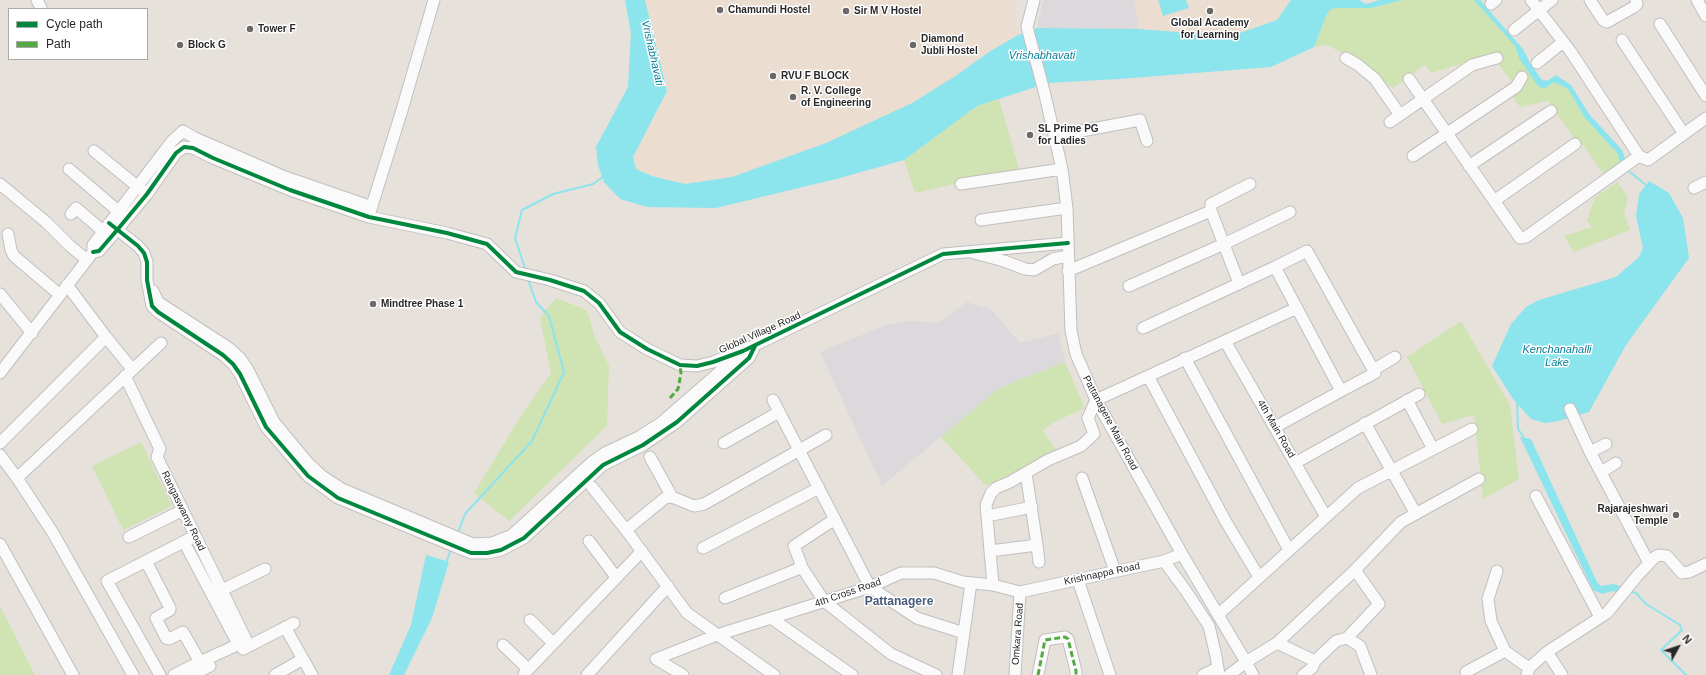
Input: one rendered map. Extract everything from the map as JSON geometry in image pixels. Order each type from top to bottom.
[{"type":"street","points":[[370,212],[434,0]]},
{"type":"street","name":"Pattanagere Main Road","points":[[1034,0],[1026,27],[1044,90],[1062,170],[1067,208],[1071,330],[1076,354],[1096,400],[1182,554],[1219,614],[1253,675]]},
{"type":"street","points":[[1531,0],[1563,42],[1639,156],[1648,160],[1706,118]]},
{"type":"street","points":[[1514,30],[1552,0]]},
{"type":"street","points":[[1590,0],[1603,20],[1607,22],[1637,4],[1636,0]]},
{"type":"street","points":[[1697,0],[1706,16]]},
{"type":"street","points":[[1660,24],[1706,96]]},
{"type":"street","points":[[1622,40],[1684,134]]},
{"type":"street","points":[[1538,63],[1563,42]]},
{"type":"street","points":[[1346,58],[1358,65],[1375,79],[1400,115]]},
{"type":"street","points":[[1390,122],[1472,64],[1497,58]]},
{"type":"street","points":[[1413,156],[1516,87],[1522,77]]},
{"type":"street","points":[[1409,79],[1520,238],[1526,237],[1639,156]]},
{"type":"street","points":[[1470,166],[1551,111]]},
{"type":"street","points":[[1055,136],[1140,120],[1147,141]]},
{"type":"street","points":[[0,373],[90,256],[99,251],[118,211],[172,141],[183,131],[195,138],[270,171],[370,212]]},
{"type":"street","points":[[1494,201],[1575,144]]},
{"type":"street","points":[[110,228],[147,194],[176,153],[184,147],[193,148],[290,190],[370,212]]},
{"type":"street","points":[[94,151],[147,194]]},
{"type":"street","points":[[69,169],[118,211]]},
{"type":"street","points":[[961,184],[1062,170]]},
{"type":"street","points":[[1694,188],[1706,182]]},
{"type":"street","points":[[0,184],[46,222],[70,246],[90,256]]},
{"type":"street","points":[[1239,283],[1211,211],[1211,204],[1250,184]]},
{"type":"street","points":[[71,214],[76,208],[138,246],[144,254],[147,262],[147,280],[158,302],[229,348],[240,358],[248,370],[274,422],[289,442],[318,473],[342,489],[430,532],[487,553],[501,550],[524,538],[603,466],[643,445],[677,422],[749,358],[754,346]]},
{"type":"street","points":[[981,220],[1067,208]]},
{"type":"street","points":[[1068,271],[1211,211]]},
{"type":"street","name":"Global Village Road","points":[[370,212],[487,244],[516,272],[584,291],[599,303],[620,332],[647,349],[680,365],[697,366],[754,346],[943,254],[1068,243]]},
{"type":"street","points":[[1129,286],[1224,244],[1290,212]]},
{"type":"street","points":[[8,234],[11,250],[14,256],[60,295]]},
{"type":"street","points":[[1143,328],[1275,267],[1306,251],[1373,370]]},
{"type":"street","points":[[968,252],[1004,261],[1025,269],[1034,270],[1053,259],[1068,256]]},
{"type":"street","points":[[1275,267],[1341,391]]},
{"type":"street","name":"Rangaswamy Road","points":[[67,285],[106,337],[129,372],[160,449],[157,457],[249,646]]},
{"type":"street","points":[[0,294],[32,333]]},
{"type":"street","points":[[992,585],[986,505],[991,493],[996,488],[1010,482],[1048,460],[1081,446],[1094,434],[1088,418],[1096,400],[1297,308]]},
{"type":"street","points":[[0,444],[106,337]]},
{"type":"street","name":"4th Main Road","points":[[1225,341],[1326,517]]},
{"type":"street","points":[[18,478],[161,343]]},
{"type":"street","points":[[472,548],[492,543],[512,535],[598,458],[639,437],[661,423],[743,351]]},
{"type":"street","points":[[1275,427],[1374,373],[1373,370],[1395,357]]},
{"type":"street","points":[[1185,358],[1289,550]]},
{"type":"street","points":[[1148,376],[1226,522],[1259,577]]},
{"type":"street","points":[[1296,463],[1419,394]]},
{"type":"street","points":[[773,400],[870,587],[917,618],[964,633]]},
{"type":"street","points":[[1408,400],[1433,448]]},
{"type":"street","points":[[1570,409],[1590,452],[1649,564]]},
{"type":"street","points":[[724,443],[779,412]]},
{"type":"street","points":[[1365,423],[1416,514]]},
{"type":"street","points":[[1219,614],[1358,488],[1472,428]]},
{"type":"street","points":[[626,530],[665,498],[672,497],[694,506],[704,504],[826,435]]},
{"type":"street","points":[[1590,452],[1606,444]]},
{"type":"street","points":[[0,455],[18,478],[53,533],[133,675]]},
{"type":"street","points":[[650,457],[672,497]]},
{"type":"street","points":[[1601,472],[1616,463]]},
{"type":"street","points":[[1026,473],[1039,562]]},
{"type":"street","points":[[1082,478],[1115,571]]},
{"type":"street","points":[[1229,675],[1246,662],[1277,643],[1355,570],[1401,522],[1479,479]]},
{"type":"street","points":[[592,487],[642,551],[687,613],[774,675]]},
{"type":"street","points":[[703,548],[819,488]]},
{"type":"street","points":[[1536,496],[1600,617]]},
{"type":"street","points":[[987,516],[1032,507]]},
{"type":"street","points":[[129,537],[183,510]]},
{"type":"street","points":[[835,519],[794,546],[801,566],[824,602],[891,654],[936,675]]},
{"type":"street","points":[[160,675],[108,581],[195,536]]},
{"type":"street","points":[[589,541],[616,577]]},
{"type":"street","points":[[184,542],[237,642],[235,646],[202,666],[192,675]]},
{"type":"street","points":[[0,544],[73,675]]},
{"type":"street","points":[[990,551],[1037,545]]},
{"type":"street","points":[[503,645],[526,672],[642,551]]},
{"type":"street","name":"Krishnappa Road","points":[[1020,592],[1164,561],[1182,554]]},
{"type":"street","points":[[1497,571],[1488,599],[1491,621],[1505,650],[1528,672],[1547,652],[1600,617],[1607,614],[1637,576],[1659,556],[1667,556],[1682,572],[1689,572],[1706,564]]},
{"type":"street","points":[[146,561],[170,608],[170,610],[156,618],[159,625],[167,639],[183,632],[202,666]]},
{"type":"street","points":[[1164,561],[1209,626],[1218,672],[1203,675]]},
{"type":"street","points":[[725,598],[798,569],[801,566]]},
{"type":"street","points":[[222,590],[266,569]]},
{"type":"street","points":[[1277,643],[1310,670],[1336,641],[1347,638],[1379,604],[1355,570]]},
{"type":"street","name":"4th Cross Road","points":[[683,675],[656,659],[716,635],[870,587],[901,573],[934,573],[963,582],[992,585],[1020,592]]},
{"type":"street","points":[[1078,580],[1110,675]]},
{"type":"street","points":[[958,675],[971,583]]},
{"type":"street","points":[[587,675],[668,586]]},
{"type":"street","name":"Omkara Road","points":[[1015,675],[1020,592]]},
{"type":"street","points":[[771,618],[852,675]]},
{"type":"street","points":[[530,620],[553,643]]},
{"type":"street","points":[[174,675],[202,666],[249,646],[289,625],[303,659],[312,675]]},
{"type":"street","points":[[1038,675],[1045,640],[1065,637],[1068,639],[1076,675]]},
{"type":"street","points":[[1347,638],[1360,646],[1371,675]]},
{"type":"street","points":[[1466,672],[1505,650]]},
{"type":"street","points":[[1547,652],[1562,675]]},
{"type":"street","points":[[275,675],[303,659]]},
{"type":"shaded area","name":"R. V. College of Engineering","points":[[645,0],[1017,0],[1014,8],[1018,35],[989,52],[954,77],[912,103],[826,143],[732,177],[685,184],[652,176],[636,169],[633,157],[667,91]]},
{"type":"shaded area","points":[[1043,0],[1134,0],[1139,29],[1037,28]]},
{"type":"shaded area","name":"Global Academy for Learning","points":[[1134,0],[1291,0],[1277,20],[1240,33],[1190,33],[1139,29]]},
{"type":"shaded area","points":[[967,302],[991,309],[1020,343],[1059,333],[1065,362],[1014,382],[996,391],[882,486],[820,352],[889,324],[907,321],[938,323]]},
{"type":"green space","points":[[1402,0],[1474,0],[1515,46],[1519,58],[1544,89],[1554,82],[1568,89],[1585,118],[1618,154],[1620,164],[1604,175],[1584,146],[1574,138],[1548,101],[1520,107],[1512,95],[1518,90],[1499,65],[1497,53],[1431,73],[1425,65],[1393,88],[1357,59],[1326,45],[1314,47],[1327,14],[1331,9],[1371,8]]},
{"type":"green space","points":[[999,99],[1019,169],[915,193],[904,160],[977,106]]},
{"type":"green space","points":[[1617,182],[1628,197],[1624,213],[1630,230],[1574,252],[1564,236],[1592,227],[1587,220],[1595,197]]},
{"type":"green space","points":[[556,298],[587,310],[594,335],[609,366],[607,426],[509,521],[474,493],[522,414],[551,373],[540,318]]},
{"type":"green space","points":[[1461,321],[1510,405],[1519,479],[1483,499],[1474,415],[1442,424],[1407,357]]},
{"type":"green space","points":[[1065,362],[1085,408],[1052,423],[1043,431],[1058,452],[986,486],[941,437],[996,391],[1014,382]]},
{"type":"green space","points":[[141,442],[172,506],[123,530],[92,466]]},
{"type":"green space","points":[[0,606],[35,675],[0,675]]},
{"type":"water","name":"Vrishabhavati","points":[[625,0],[645,0],[667,91],[633,157],[636,169],[652,176],[685,184],[732,177],[826,143],[912,103],[954,77],[989,52],[1018,35],[1037,28],[1139,29],[1190,33],[1240,33],[1277,20],[1291,0],[1359,0],[1366,4],[1380,0],[1402,0],[1371,8],[1331,9],[1327,14],[1314,47],[1271,67],[1048,83],[977,106],[904,160],[840,178],[716,208],[647,207],[620,199],[604,182],[598,165],[596,147],[628,87],[631,33]]},
{"type":"water","points":[[1158,0],[1186,0],[1189,8],[1163,16]]},
{"type":"water","points":[[1474,0],[1480,0],[1523,49],[1530,63],[1541,79],[1547,81],[1556,75],[1571,85],[1589,114],[1622,150],[1626,160],[1620,164],[1618,154],[1585,118],[1568,89],[1554,82],[1544,89],[1538,86],[1519,58],[1515,46]]},
{"type":"water","name":"Kenchanahalli Lake","points":[[1649,181],[1669,193],[1683,218],[1689,258],[1626,345],[1589,412],[1558,421],[1545,423],[1531,419],[1513,399],[1492,366],[1511,324],[1526,307],[1539,300],[1616,277],[1639,257],[1643,248],[1636,216],[1639,194]]},
{"type":"water","points":[[1520,437],[1531,439],[1597,582],[1601,586],[1614,584],[1623,587],[1621,593],[1612,591],[1602,594],[1593,590]]},
{"type":"water","points":[[426,555],[449,562],[432,618],[404,675],[389,675],[411,625]]},
{"type":"waterway","points":[[1627,168],[1646,185],[1646,187]]},
{"type":"waterway","points":[[526,271],[515,238],[522,210],[553,194],[593,184],[604,176]]},
{"type":"waterway","points":[[458,533],[465,514],[532,441],[564,372],[549,316],[536,302],[528,279]]},
{"type":"waterway","points":[[1517,401],[1518,429],[1525,439]]},
{"type":"waterway","points":[[446,563],[451,549]]},
{"type":"waterway","points":[[1630,591],[1636,593],[1646,604],[1680,625],[1682,630],[1661,650],[1686,675]]},
{"type":"marked path","points":[[670,398],[678,389],[681,373],[680,365]]},
{"type":"marked path","points":[[1038,675],[1045,640],[1065,637],[1068,639],[1076,675]]},
{"type":"cycle path","points":[[93,252],[99,251],[118,229],[147,194],[176,153],[184,147],[193,148],[213,158],[290,190],[369,217],[447,233],[487,244],[516,272],[550,280],[584,291],[599,303],[620,332],[647,349],[680,365],[697,366],[743,351],[943,254],[1068,243]]},
{"type":"cycle path","points":[[109,223],[138,246],[144,253],[147,262],[147,280],[152,306],[158,312],[223,355],[233,364],[240,374],[266,427],[308,476],[338,498],[471,553],[487,553],[501,550],[524,538],[603,465],[643,445],[677,422],[749,358],[755,346]]},
{"type":"place","name":"Chamundi Hostel","points":[[720,10]]},
{"type":"place","name":"Sir M V Hostel","points":[[846,11]]},
{"type":"place","name":"Global Academy for Learning","points":[[1210,11]]},
{"type":"place","name":"Tower F","points":[[250,29]]},
{"type":"place","name":"Block G","points":[[180,45]]},
{"type":"place","name":"Diamond Jubli Hostel","points":[[913,45]]},
{"type":"place","name":"RVU F BLOCK","points":[[773,76]]},
{"type":"place","name":"R. V. College of Engineering","points":[[793,97]]},
{"type":"place","name":"SL Prime PG for Ladies","points":[[1030,135]]},
{"type":"place","name":"Mindtree Phase 1","points":[[373,304]]},
{"type":"place","name":"Rajarajeshwari Temple","points":[[1676,515]]},
{"type":"district","name":"Pattanagere","points":[[899,602]]}]
